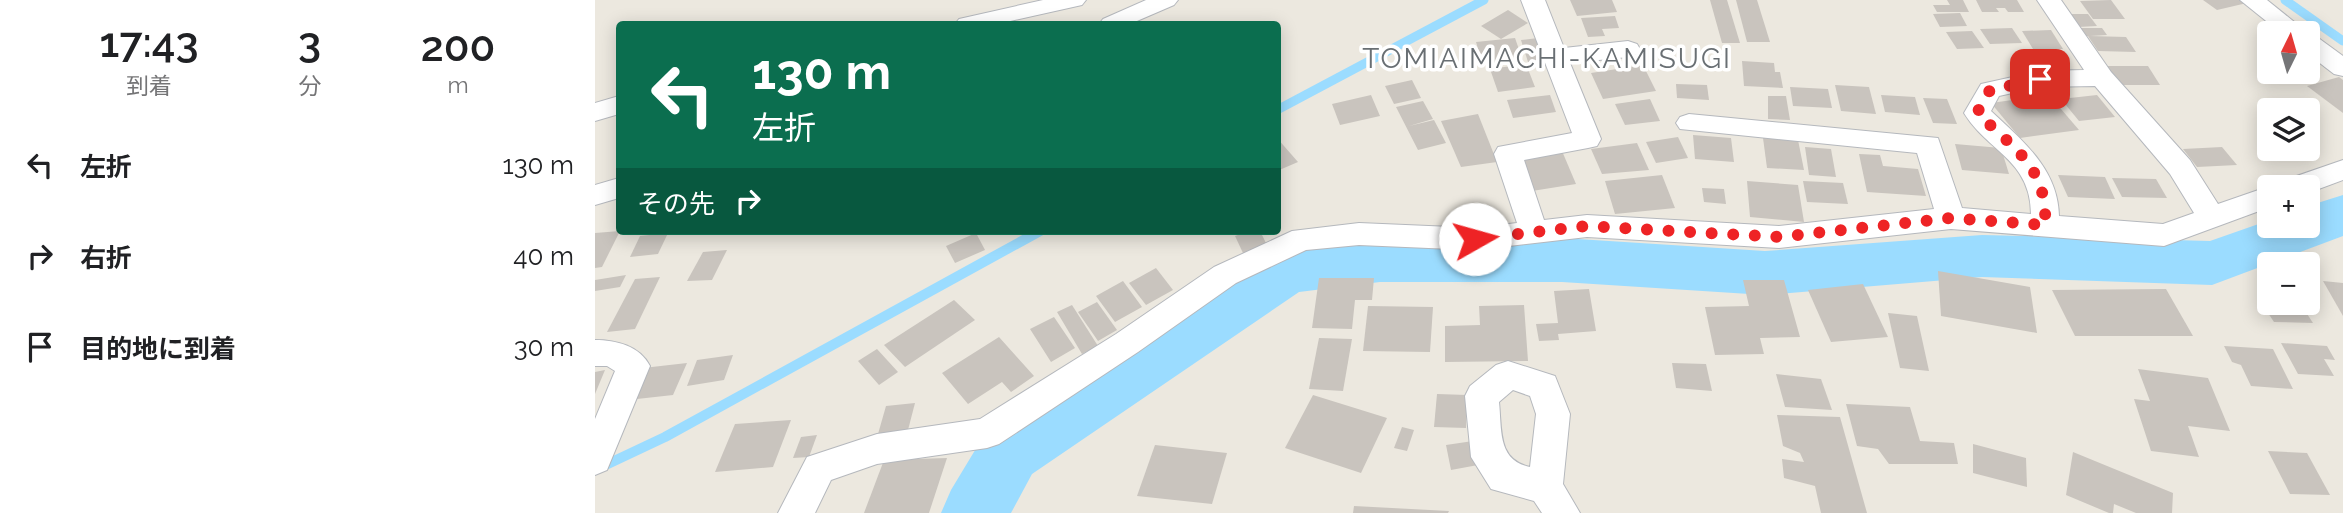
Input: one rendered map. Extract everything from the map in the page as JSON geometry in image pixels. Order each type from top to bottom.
[{"type":"street","points":[[980,21],[1074,0]]},
{"type":"street","points":[[1118,21],[1166,0]]},
{"type":"street","points":[[1533,0],[1588,139],[1508,154],[1534,232]]},
{"type":"street","points":[[2049,0],[2102,78],[2180,167],[2212,217]]},
{"type":"street","points":[[2252,0],[2280,21]]},
{"type":"street","points":[[1556,57],[1628,49]]},
{"type":"street","points":[[2321,52],[2343,68]]},
{"type":"street","points":[[2045,225],[2046,204],[2033,167],[1977,113],[1990,90],[2040,79],[2102,78]]},
{"type":"street","points":[[595,112],[616,106]]},
{"type":"street","points":[[1689,123],[1928,145],[1951,218]]},
{"type":"street","points":[[2320,178],[2343,170]]},
{"type":"street","points":[[595,195],[616,189]]},
{"type":"street","points":[[796,513],[819,468],[877,449],[987,433],[1127,343],[1225,275],[1302,239],[1359,234],[1475,239],[1587,226],[1779,237],[1951,218],[2164,235],[2257,201]]},
{"type":"street","points":[[595,353],[612,354],[634,366],[595,459]]},
{"type":"building","points":[[1570,0],[1612,0],[1617,12],[1577,16]]},
{"type":"building","points":[[1710,0],[1727,0],[1740,43],[1722,43]]},
{"type":"building","points":[[1736,0],[1757,0],[1770,42],[1747,42]]},
{"type":"building","points":[[1947,0],[1963,0],[1969,12],[1937,12],[1933,5],[1950,5]]},
{"type":"building","points":[[1976,0],[2017,0],[2024,12],[2008,12],[2005,8],[1996,8],[1999,12],[1982,12]]},
{"type":"building","points":[[2111,0],[2125,19],[2093,19],[2080,1]]},
{"type":"building","points":[[2203,0],[2243,0],[2247,3],[2217,10]]},
{"type":"building","points":[[1508,10],[1528,23],[1501,39],[1481,26]]},
{"type":"building","points":[[1960,13],[1967,26],[1940,27],[1933,14]]},
{"type":"building","points":[[2069,14],[2088,14],[2097,26],[2078,27]]},
{"type":"building","points":[[1615,16],[1619,28],[1602,29],[1605,36],[1588,37],[1581,18]]},
{"type":"building","points":[[2012,28],[2022,43],[1990,44],[1980,29]]},
{"type":"building","points":[[2076,28],[2102,28],[2107,35],[2090,36],[2126,37],[2136,52],[2098,51],[2088,36],[2081,36]]},
{"type":"building","points":[[2051,30],[2063,49],[2033,49],[2022,31]]},
{"type":"building","points":[[1972,31],[1984,48],[1957,49],[1946,32]]},
{"type":"building","points":[[1515,38],[1523,61],[1483,65],[1476,42]]},
{"type":"building","points":[[1538,38],[1547,63],[1529,65],[1521,40]]},
{"type":"building","points":[[1742,61],[1774,63],[1775,72],[1780,72],[1783,88],[1744,86]]},
{"type":"building","points":[[1526,64],[1535,87],[1498,92],[1490,69]]},
{"type":"building","points":[[1643,65],[1656,91],[1603,99],[1591,73]]},
{"type":"building","points":[[2107,66],[2148,66],[2160,85],[2119,85]]},
{"type":"building","points":[[2339,77],[2343,80],[2343,113],[2307,86]]},
{"type":"building","points":[[1412,80],[1421,98],[1394,104],[1385,86]]},
{"type":"building","points":[[1676,84],[1707,85],[1709,100],[1677,98]]},
{"type":"building","points":[[1835,85],[1869,87],[1876,114],[1841,111]]},
{"type":"building","points":[[1790,87],[1828,89],[1832,108],[1793,106]]},
{"type":"building","points":[[1371,95],[1380,116],[1340,125],[1332,104]]},
{"type":"building","points":[[1550,95],[1556,112],[1513,118],[1507,100]]},
{"type":"building","points":[[1881,95],[1915,97],[1920,115],[1885,112]]},
{"type":"building","points":[[2049,95],[2079,130],[2020,138],[1991,103]]},
{"type":"building","points":[[2097,95],[2115,117],[2079,121],[2061,99]]},
{"type":"building","points":[[1768,96],[1786,96],[1790,120],[1768,119]]},
{"type":"building","points":[[1923,98],[1947,99],[1957,124],[1933,123]]},
{"type":"building","points":[[1650,99],[1660,121],[1625,125],[1615,104]]},
{"type":"building","points":[[1423,101],[1433,119],[1409,126],[1434,120],[1446,143],[1418,150],[1396,107]]},
{"type":"building","points":[[1478,114],[1497,162],[1461,167],[1441,121]]},
{"type":"building","points":[[1693,135],[1731,138],[1734,162],[1695,159]]},
{"type":"building","points":[[1678,137],[1688,158],[1656,163],[1646,142]]},
{"type":"building","points":[[1763,138],[1798,140],[1804,170],[1767,168]]},
{"type":"building","points":[[1281,143],[1298,162],[1281,169]]},
{"type":"building","points":[[1637,143],[1649,170],[1602,174],[1591,149]]},
{"type":"building","points":[[1955,144],[2001,148],[2009,174],[1962,170]]},
{"type":"building","points":[[1805,147],[1831,149],[1836,177],[1809,175]]},
{"type":"building","points":[[2222,147],[2237,165],[2197,167],[2183,149]]},
{"type":"building","points":[[1562,151],[1576,184],[1532,191],[1520,158]]},
{"type":"building","points":[[1859,154],[1880,155],[1883,166],[1918,169],[1926,196],[1867,192]]},
{"type":"building","points":[[1662,175],[1675,208],[1615,214],[1605,181]]},
{"type":"building","points":[[2058,175],[2105,177],[2115,199],[2068,197]]},
{"type":"building","points":[[2112,178],[2156,179],[2167,198],[2122,197]]},
{"type":"building","points":[[1747,181],[1798,185],[1804,222],[1750,217]]},
{"type":"building","points":[[1803,181],[1843,183],[1848,204],[1807,202]]},
{"type":"building","points":[[1702,188],[1724,189],[1726,204],[1704,202]]},
{"type":"building","points":[[616,231],[618,235],[602,267],[595,268],[595,233]]},
{"type":"building","points":[[667,235],[658,254],[630,257],[640,236]]},
{"type":"building","points":[[977,235],[985,250],[955,263],[946,246]]},
{"type":"building","points":[[1262,235],[1267,245],[1243,253],[1235,236]]},
{"type":"building","points":[[727,250],[712,280],[687,281],[703,252]]},
{"type":"building","points":[[1156,268],[1173,290],[1146,305],[1129,283]]},
{"type":"building","points":[[1938,271],[2030,287],[2037,333],[1941,316]]},
{"type":"building","points":[[626,275],[620,287],[595,291],[595,280]]},
{"type":"building","points":[[660,277],[635,329],[607,332],[635,279]]},
{"type":"building","points":[[1319,278],[1374,278],[1372,300],[1355,300],[1352,329],[1312,328]]},
{"type":"building","points":[[1743,280],[1784,280],[1800,337],[1760,338],[1764,354],[1715,355],[1705,307],[1749,306]]},
{"type":"building","points":[[1123,281],[1142,307],[1115,322],[1096,296]]},
{"type":"building","points":[[2323,281],[2343,283],[2343,316]]},
{"type":"building","points":[[1863,284],[1888,337],[1831,342],[1808,290]]},
{"type":"building","points":[[1589,289],[1596,331],[1558,334],[1559,340],[1539,341],[1536,324],[1558,323],[1554,291]]},
{"type":"building","points":[[2166,289],[2193,336],[2075,336],[2052,290]]},
{"type":"building","points":[[954,300],[975,320],[905,367],[884,345]]},
{"type":"building","points":[[1097,302],[1117,330],[1098,341],[1078,312]]},
{"type":"building","points":[[1072,305],[1098,346],[1082,354],[1057,312]]},
{"type":"building","points":[[1524,305],[1528,361],[1445,362],[1445,326],[1480,325],[1479,306]]},
{"type":"building","points":[[1368,306],[1433,307],[1430,352],[1363,351]]},
{"type":"building","points":[[1888,313],[1917,316],[1929,371],[1900,368]]},
{"type":"building","points":[[2269,315],[2308,315],[2313,323],[2274,322]]},
{"type":"building","points":[[1054,317],[1075,348],[1051,362],[1030,329]]},
{"type":"building","points":[[999,337],[1034,376],[1011,392],[1002,382],[968,404],[942,373]]},
{"type":"building","points":[[1319,338],[1352,339],[1343,391],[1309,389]]},
{"type":"building","points":[[2281,343],[2327,346],[2335,360],[2324,359],[2334,376],[2298,374]]},
{"type":"building","points":[[2224,346],[2273,349],[2293,389],[2251,386],[2241,365],[2232,362]]},
{"type":"building","points":[[877,349],[898,372],[879,385],[858,361]]},
{"type":"building","points":[[733,355],[724,380],[687,386],[697,360]]},
{"type":"building","points":[[687,363],[673,395],[628,400],[643,368]]},
{"type":"building","points":[[1672,363],[1706,364],[1712,391],[1676,388]]},
{"type":"building","points":[[2138,369],[2208,378],[2230,431],[2188,426],[2199,457],[2151,451],[2134,399],[2150,401]]},
{"type":"building","points":[[605,370],[595,394],[595,372]]},
{"type":"building","points":[[1776,374],[1821,379],[1832,410],[1785,407]]},
{"type":"building","points":[[1437,394],[1467,395],[1466,428],[1434,427]]},
{"type":"building","points":[[1313,395],[1387,418],[1361,473],[1285,448]]},
{"type":"building","points":[[915,403],[908,430],[878,434],[886,406]]},
{"type":"building","points":[[1846,404],[1910,407],[1920,441],[1954,443],[1958,464],[1889,464],[1878,449],[1857,446]]},
{"type":"building","points":[[1777,415],[1840,417],[1867,513],[1821,513],[1815,486],[1784,478],[1782,459],[1804,462],[1800,453],[1783,446]]},
{"type":"building","points":[[791,420],[773,467],[715,472],[735,424]]},
{"type":"building","points":[[1402,427],[1414,430],[1407,451],[1394,448]]},
{"type":"building","points":[[817,435],[809,457],[793,458],[801,437]]},
{"type":"building","points":[[1473,441],[1478,465],[1451,470],[1446,445]]},
{"type":"building","points":[[1973,444],[2026,458],[2027,487],[1973,473]]},
{"type":"building","points":[[1155,445],[1227,453],[1212,504],[1137,496]]},
{"type":"building","points":[[2268,451],[2307,453],[2330,495],[2290,494]]},
{"type":"building","points":[[2073,452],[2173,493],[2172,513],[2136,513],[2114,504],[2113,513],[2109,513],[2066,495]]},
{"type":"building","points":[[947,458],[929,513],[864,513],[884,460]]},
{"type":"building","points":[[1354,506],[1449,511],[1353,513]]},
{"type":"waterway","points":[[1281,108],[1484,0]]},
{"type":"waterway","points":[[2285,0],[2343,41]]},
{"type":"waterway","points":[[975,513],[1009,453],[1286,272],[1380,260],[1562,260],[1765,273],[1982,256],[2212,263],[2343,215]]},
{"type":"waterway","points":[[595,470],[665,437],[1033,235]]},
{"type":"district","name":"TOMIAIMACHI-KAMISUGI","points":[[1547,58]]},
{"type":"route","points":[[1475,239],[1587,226],[1779,237],[1951,218],[2045,225],[2046,204],[2033,167],[1977,113],[1990,90],[2040,79]]}]
